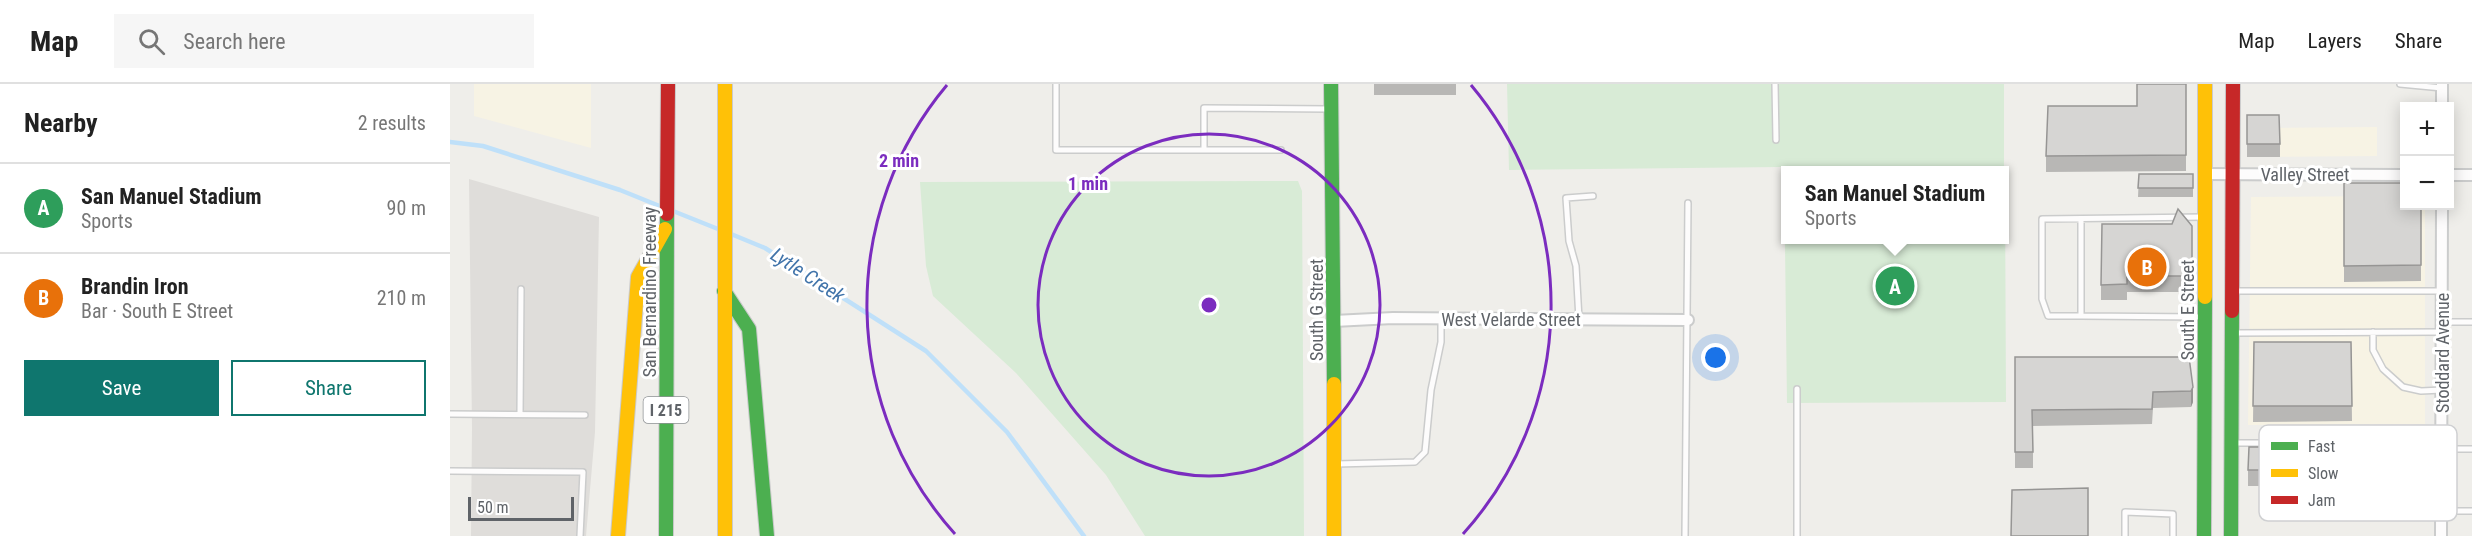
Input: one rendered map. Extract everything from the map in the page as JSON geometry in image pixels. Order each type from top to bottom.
[{"type":"main road","name":"San Bernardino Freeway","points":[[666,536],[668,84]]},
{"type":"main road","points":[[725,84],[725,536]]},
{"type":"main road","name":"South G Street","points":[[1331,84],[1334,536]]},
{"type":"main road","name":"South E Street","points":[[2204,536],[2205,84]]},
{"type":"main road","points":[[2231,536],[2233,84]]},
{"type":"main road","points":[[618,536],[638,277],[667,226]]},
{"type":"main road","points":[[724,291],[749,329],[768,536]]},
{"type":"street","points":[[2442,86],[2442,102]]},
{"type":"street","name":"Valley Street","points":[[2205,174],[2400,175]]},
{"type":"street","points":[[2454,175],[2472,175]]},
{"type":"street","name":"Stoddard Avenue","points":[[2442,210],[2442,425]]},
{"type":"street","name":"West Velarde Street","points":[[1334,321],[1393,318],[1688,320]]},
{"type":"street","name":"Stoddard Avenue","points":[[2441,536],[2442,521]]},
{"type":"lane","points":[[1056,84],[1056,150],[1281,150]]},
{"type":"lane","points":[[1775,84],[1776,140]]},
{"type":"lane","points":[[2400,84],[2442,86]]},
{"type":"lane","points":[[1204,150],[1204,108],[1331,109]]},
{"type":"lane","points":[[1579,318],[1576,266],[1569,241],[1566,198],[1593,196]]},
{"type":"lane","points":[[1685,536],[1688,202]]},
{"type":"lane","points":[[2205,217],[2042,219],[2042,299],[2048,316],[2206,317]]},
{"type":"lane","points":[[2080,219],[2081,316]]},
{"type":"lane","points":[[520,414],[521,289]]},
{"type":"lane","points":[[2233,291],[2442,291]]},
{"type":"lane","points":[[1334,464],[1416,462],[1425,452],[1431,390],[1441,342],[1441,319]]},
{"type":"lane","points":[[2233,333],[2373,332],[2442,327],[2472,322]]},
{"type":"lane","points":[[2373,332],[2373,350],[2383,369],[2403,387],[2421,391],[2442,390]]},
{"type":"lane","points":[[1797,389],[1797,536]]},
{"type":"lane","points":[[450,414],[585,415]]},
{"type":"lane","points":[[2232,442],[2259,442]]},
{"type":"lane","points":[[450,471],[583,472],[580,536]]},
{"type":"lane","points":[[2125,536],[2125,512],[2174,514],[2173,536]]},
{"type":"shaded area","points":[[474,84],[591,84],[591,148],[474,116]]},
{"type":"shaded area","points":[[2377,127],[2377,156],[2247,157],[2247,128]]},
{"type":"shaded area","points":[[469,179],[599,217],[595,432],[586,536],[471,536]]},
{"type":"shaded area","points":[[2400,196],[2400,210],[2425,210],[2425,424],[2248,425],[2251,197]]},
{"type":"green space","points":[[1507,84],[2004,84],[2004,166],[1781,166],[1509,170]]},
{"type":"green space","points":[[1298,181],[1302,191],[1304,536],[1145,536],[1106,475],[1016,373],[933,296],[926,266],[920,182]]},
{"type":"green space","points":[[1785,244],[2005,244],[2006,402],[1787,403]]},
{"type":"building","points":[[2137,84],[2186,84],[2186,155],[2046,156],[2048,106],[2137,106]]},
{"type":"building","points":[[2247,115],[2279,115],[2280,144],[2247,144]]},
{"type":"building","points":[[2139,174],[2193,174],[2193,188],[2138,188]]},
{"type":"building","points":[[2344,183],[2400,183],[2400,210],[2421,210],[2421,265],[2344,266]]},
{"type":"building","points":[[2178,209],[2192,226],[2192,276],[2127,276],[2127,284],[2101,285],[2102,224],[2172,224]]},
{"type":"building","points":[[2254,342],[2351,342],[2352,406],[2253,406]]},
{"type":"building","points":[[2015,357],[2189,357],[2193,387],[2191,391],[2153,392],[2152,409],[2032,410],[2033,452],[2015,452]]},
{"type":"building","points":[[2249,447],[2259,447],[2259,470],[2248,470]]},
{"type":"building","points":[[2088,488],[2088,536],[2011,536],[2012,490]]},
{"type":"waterway","name":"Lytle Creek","points":[[450,142],[483,146],[620,190],[662,207]]},
{"type":"waterway","name":"Lytle Creek","points":[[673,211],[718,229]]},
{"type":"waterway","name":"Lytle Creek","points":[[731,234],[765,248],[926,351],[1007,432],[1084,536]]},
{"type":"traffic: fast","points":[[1331,84],[1334,384]]},
{"type":"traffic: fast","points":[[666,536],[667,214]]},
{"type":"traffic: fast","points":[[724,291],[749,329],[767,536]]},
{"type":"traffic: fast","points":[[2204,536],[2205,297]]},
{"type":"traffic: fast","points":[[2231,536],[2232,311]]},
{"type":"traffic: slow","points":[[725,84],[725,536]]},
{"type":"traffic: slow","points":[[2205,84],[2205,297]]},
{"type":"traffic: slow","points":[[618,536],[638,277],[665,229]]},
{"type":"traffic: slow","points":[[1334,384],[1334,536]]},
{"type":"traffic: jam","points":[[667,214],[668,84]]},
{"type":"traffic: jam","points":[[2232,311],[2233,84]]},
{"type":"place","name":"Brandin Iron","points":[[2147,267]]},
{"type":"place","name":"San Manuel Stadium","points":[[1895,286]]}]
